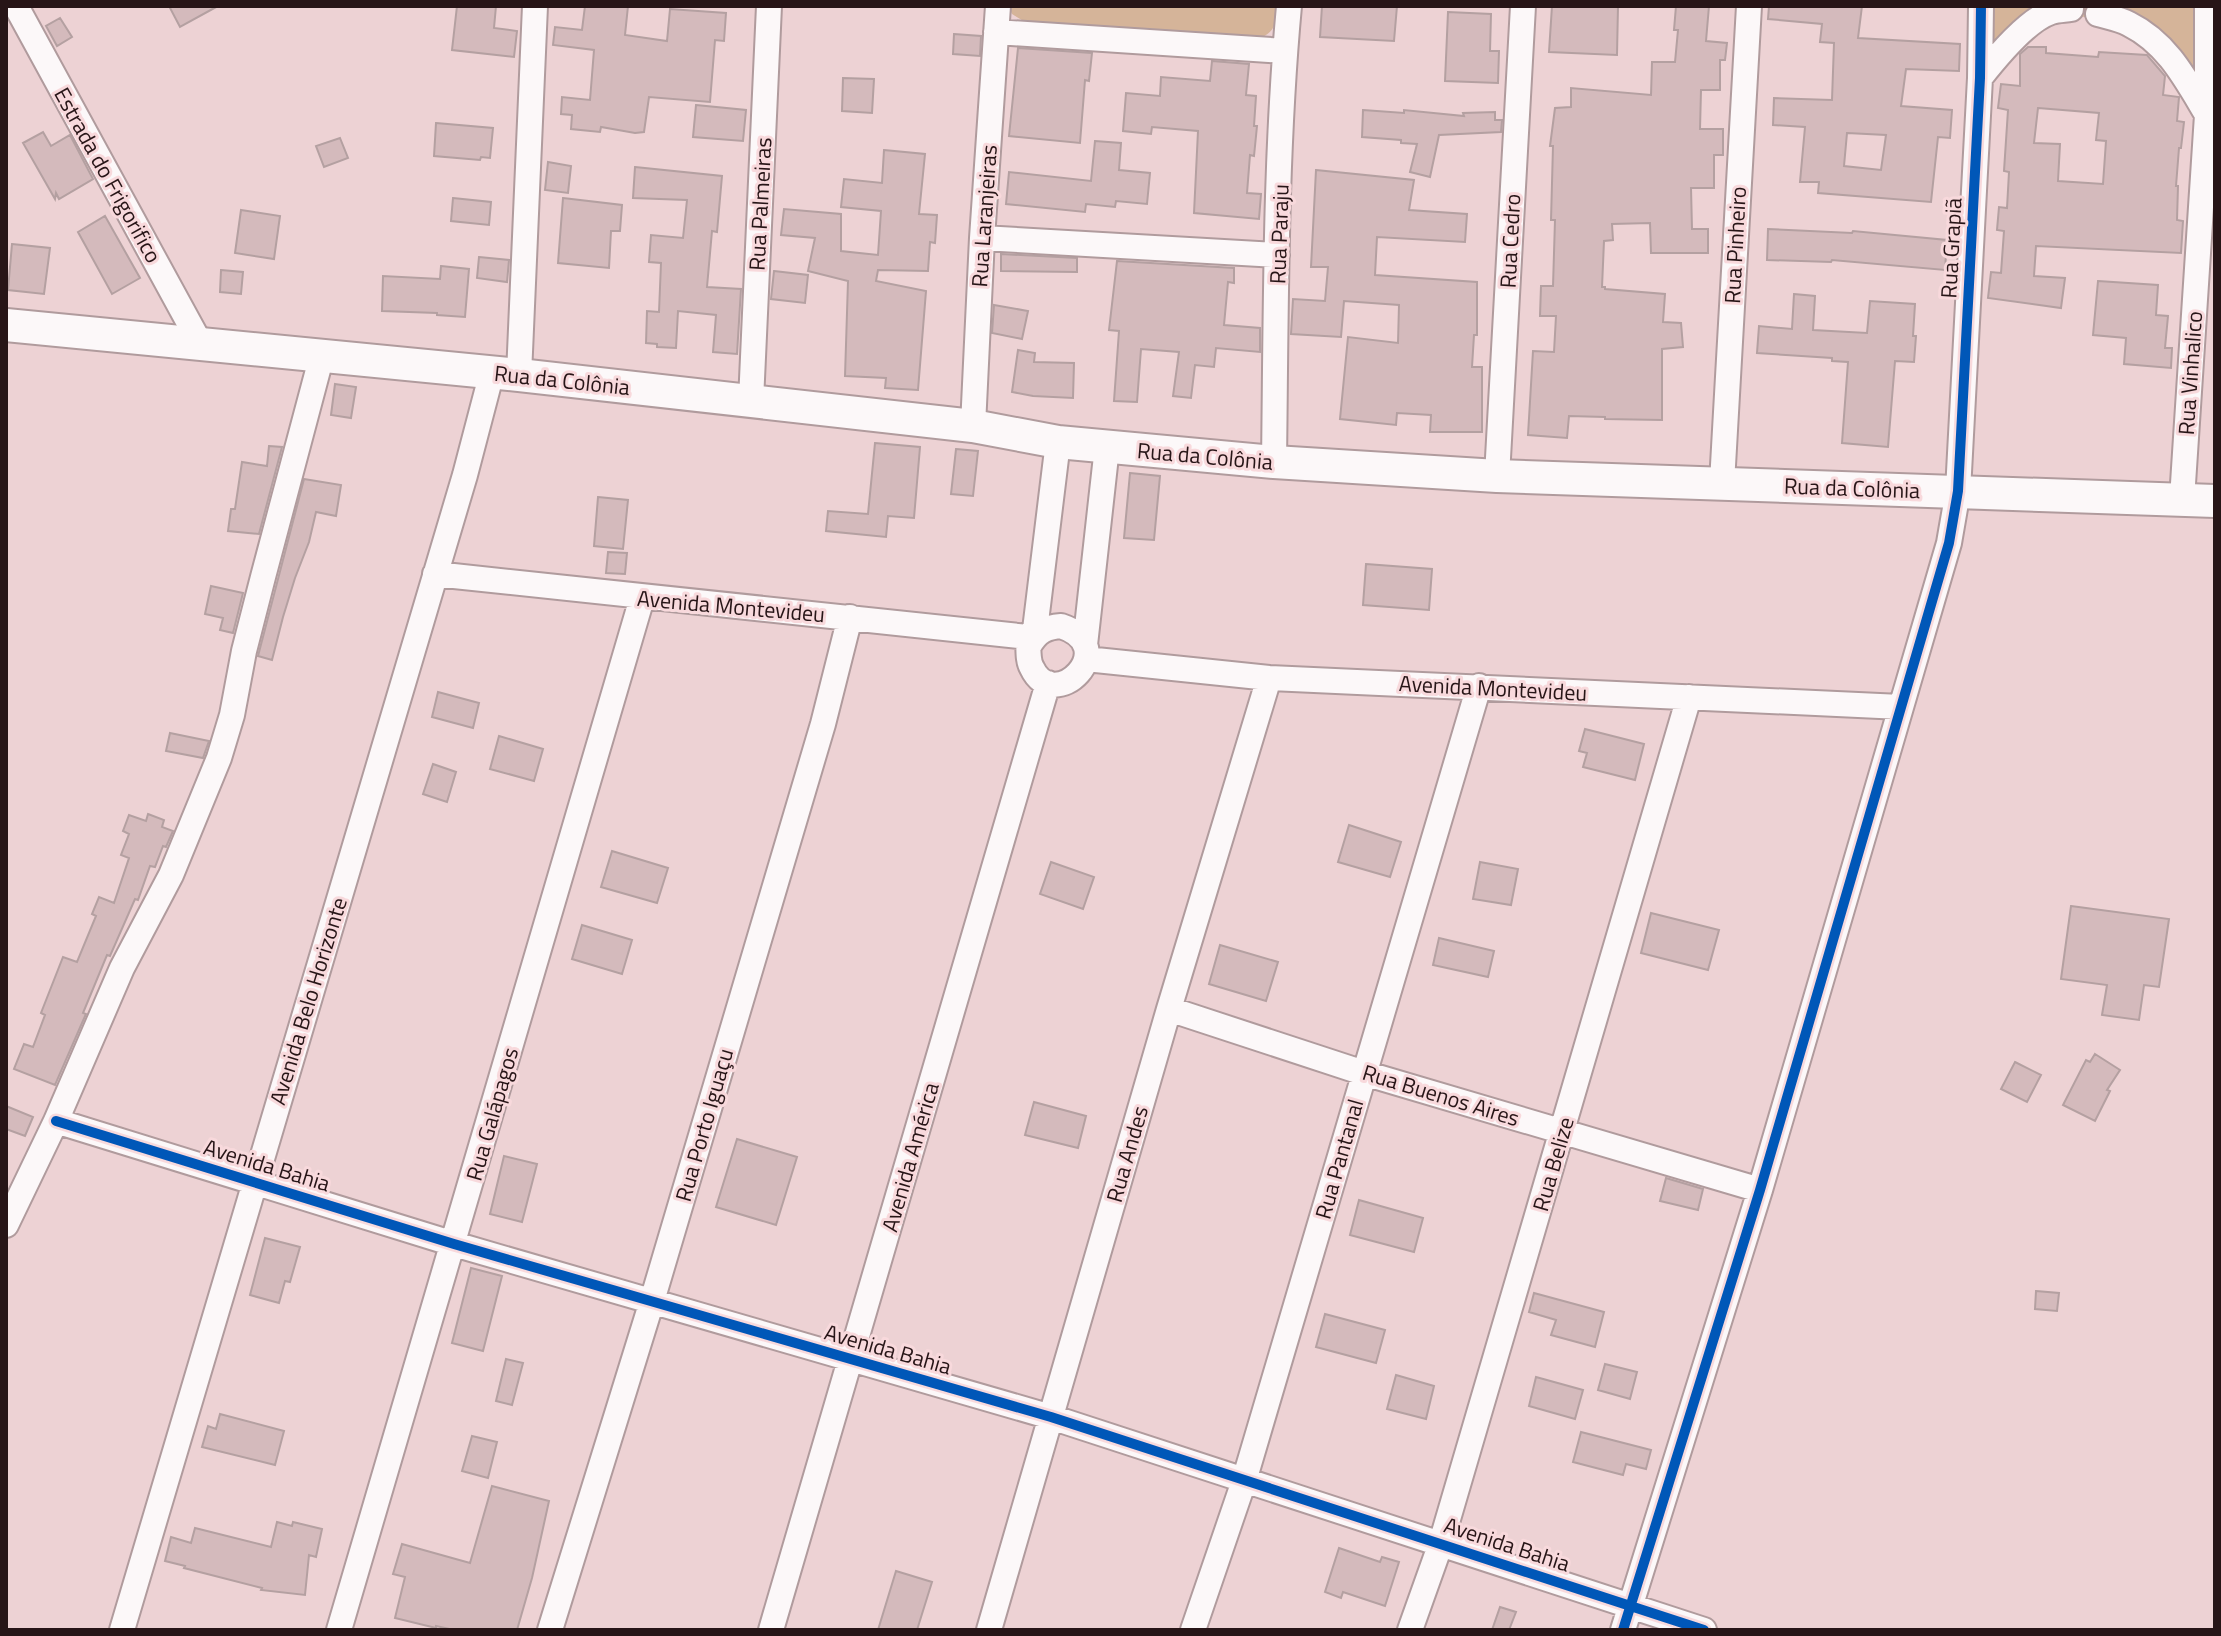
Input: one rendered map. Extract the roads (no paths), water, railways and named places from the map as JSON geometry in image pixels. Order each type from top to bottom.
[{"type":"main road","name":"Rua da Colônia","points":[[6,325],[505,373],[973,426],[1058,442],[1274,462],[1497,476],[2215,501]]},
{"type":"street","name":"Estrada do Frigorifico","points":[[16,6],[200,343]]},
{"type":"street","name":"Avenida Belo Horizonte","points":[[122,1630],[465,475],[505,373],[535,6]]},
{"type":"street","name":"Rua Palmeiras","points":[[751,401],[769,6]]},
{"type":"street","name":"Rua Laranjeiras","points":[[973,426],[998,6]]},
{"type":"street","name":"Rua Paraju","points":[[1274,462],[1277,255],[1289,6]]},
{"type":"street","name":"Rua Cedro","points":[[1497,476],[1523,6]]},
{"type":"street","name":"Rua Pinheiro","points":[[1722,483],[1749,6]]},
{"type":"street","name":"Rua Grapiã","points":[[1623,1630],[1760,1190],[1949,543],[1958,491],[1980,78],[1981,6]]},
{"type":"street","points":[[2098,14],[2141,6]]},
{"type":"street","name":"Rua Vinhalico","points":[[2182,499],[2207,115],[2207,6]]},
{"type":"street","points":[[1980,78],[2012,41],[2031,25],[2050,12],[2068,8],[2128,23],[2160,45],[2179,67],[2207,115]]},
{"type":"street","points":[[996,32],[1285,51]]},
{"type":"street","points":[[982,238],[1277,255]]},
{"type":"street","points":[[6,1225],[56,1121],[122,968],[171,875],[219,758],[322,355]]},
{"type":"street","points":[[1058,442],[1031,638],[1030,665],[1040,679],[1048,683],[1069,682],[1083,669],[1107,447]]},
{"type":"street","name":"Avenida Montevideu","points":[[435,574],[1031,638]]},
{"type":"street","name":"Rua Galápagos","points":[[339,1630],[642,598]]},
{"type":"street","name":"Rua Porto Iguaçu","points":[[550,1630],[652,1301],[823,724],[850,617]]},
{"type":"street","points":[[1031,638],[1041,631],[1061,626],[1079,636],[1086,652]]},
{"type":"street","name":"Avenida Montevideu","points":[[1086,652],[1269,678],[1901,707]]},
{"type":"street","name":"Rua Andes","points":[[989,1630],[1169,1009],[1269,678]]},
{"type":"street","name":"Avenida América","points":[[771,1630],[1048,683]]},
{"type":"street","name":"Rua Pantanal","points":[[1193,1630],[1244,1481],[1479,686]]},
{"type":"street","name":"Rua Belize","points":[[1410,1630],[1441,1543],[1689,697]]},
{"type":"street","name":"Rua Buenos Aires","points":[[1169,1009],[1364,1073],[1760,1190]]},
{"type":"street","name":"Avenida Bahia","points":[[56,1121],[454,1244],[1051,1417],[1704,1630]]}]
